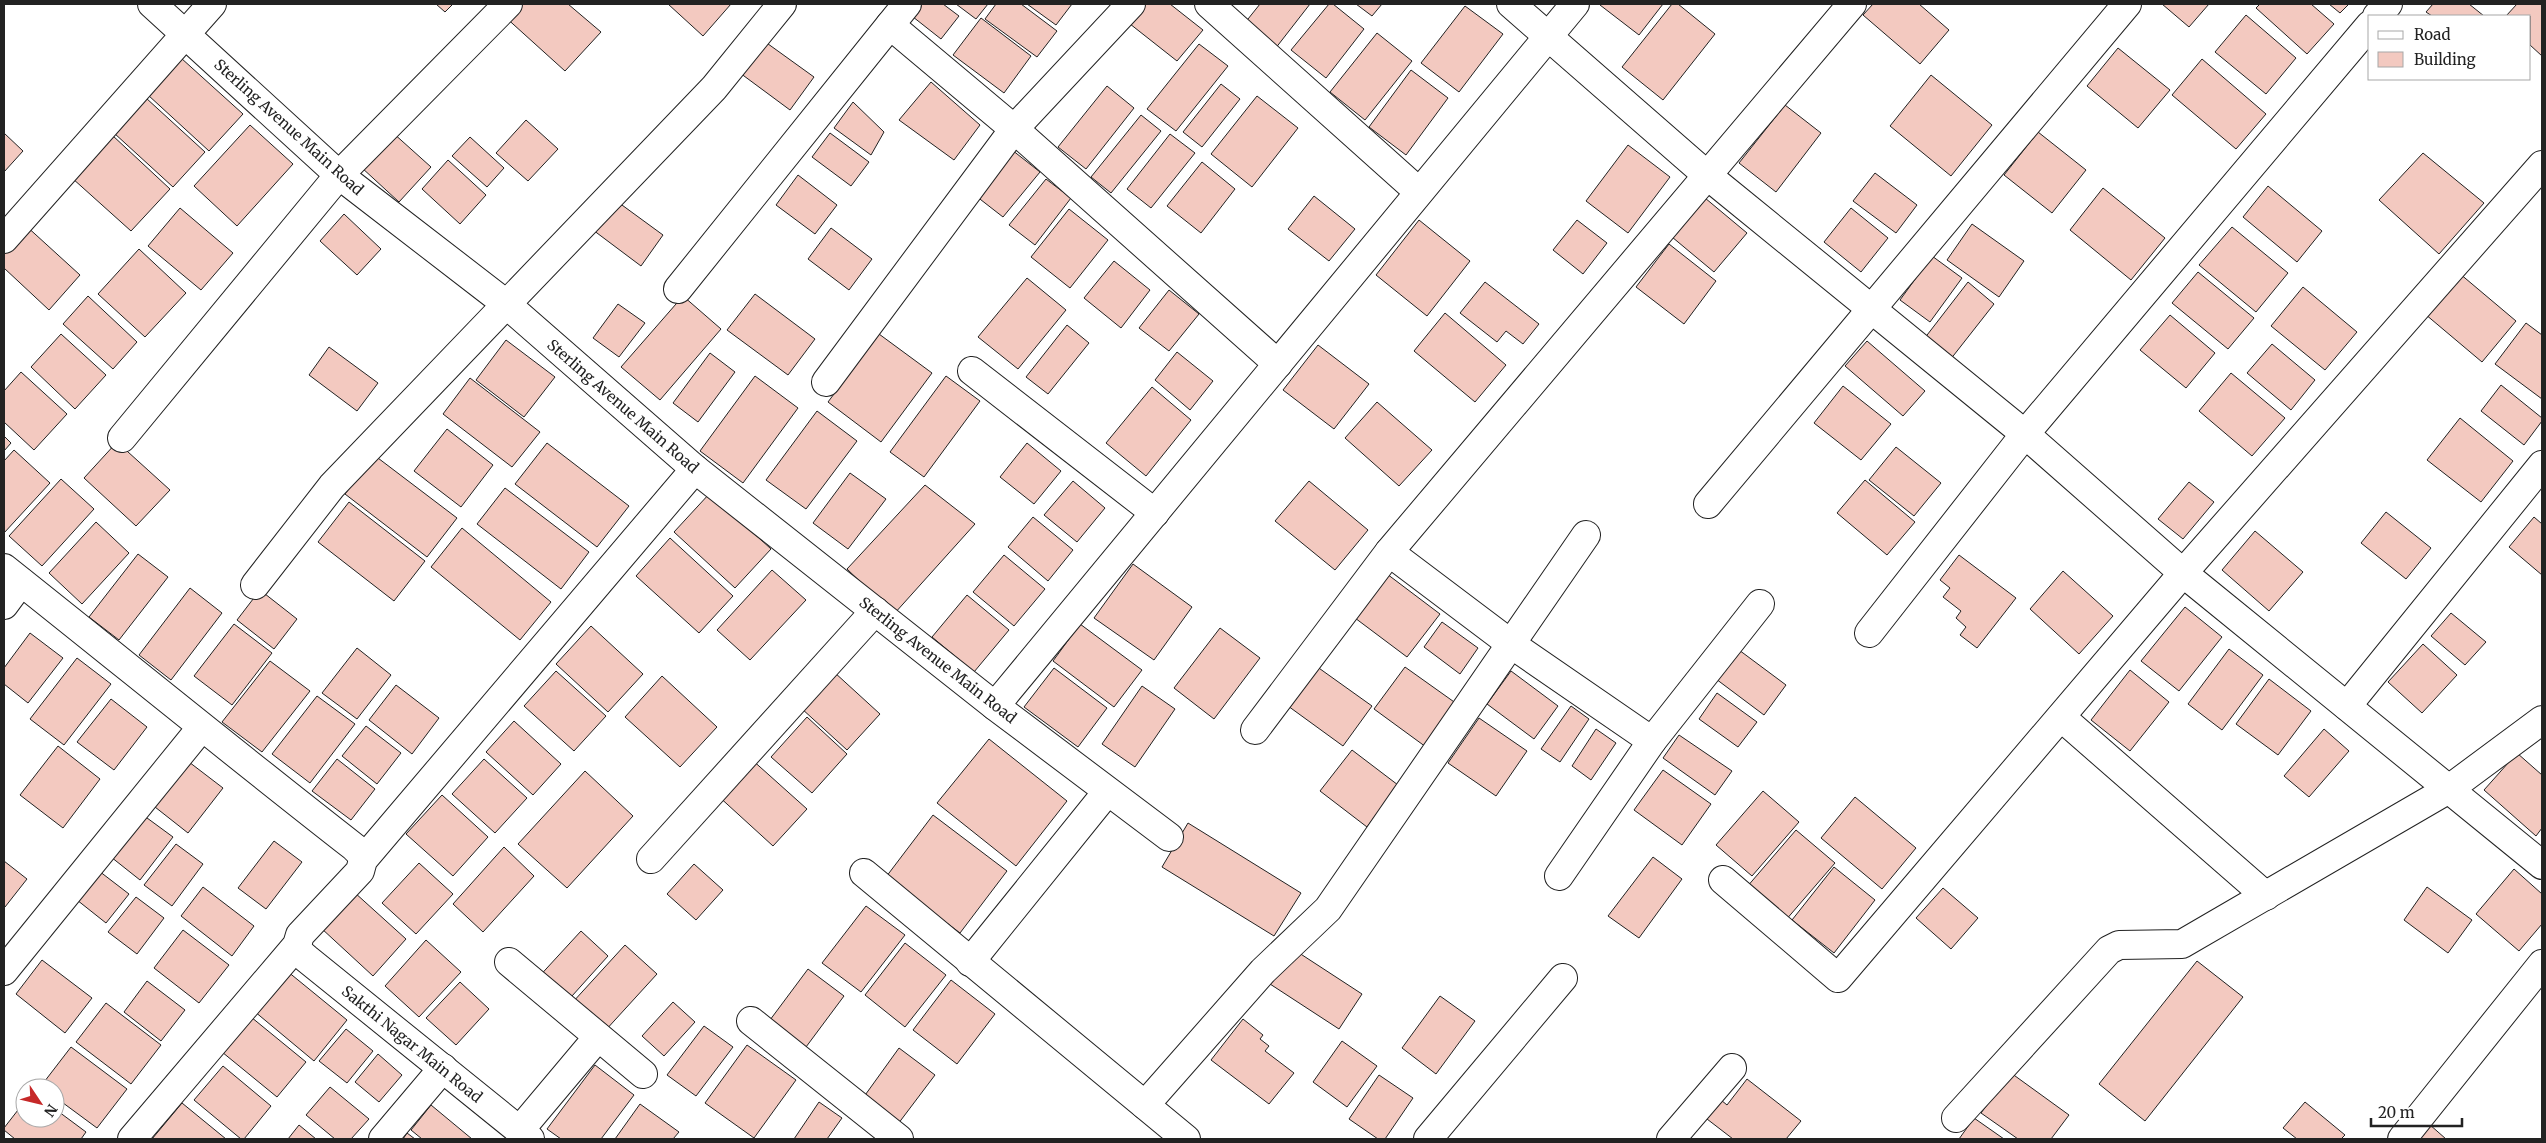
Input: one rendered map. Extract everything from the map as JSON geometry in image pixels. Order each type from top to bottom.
[{"type":"street","name":"Sterling Avenue Main Road","points":[[152,4],[339,175],[505,303],[696,469],[995,706],[1169,837]]},
{"type":"street","points":[[4,240],[212,4]]},
{"type":"street","points":[[122,438],[339,175],[508,4]]},
{"type":"street","points":[[255,584],[332,486],[505,303],[714,88],[782,4]]},
{"type":"street","points":[[678,289],[907,4]]},
{"type":"street","points":[[826,382],[1014,129],[1131,4]]},
{"type":"street","points":[[1210,4],[1419,192]]},
{"type":"street","points":[[1511,4],[1549,35],[1708,176],[2025,434],[2183,573],[2542,865]]},
{"type":"street","points":[[995,706],[1575,4]]},
{"type":"street","points":[[1255,730],[1389,552],[1852,4]]},
{"type":"street","points":[[1708,504],[1872,311],[2127,4]]},
{"type":"street","points":[[2378,15],[2388,4]]},
{"type":"street","points":[[890,25],[1014,129],[1278,364]]},
{"type":"street","points":[[1869,633],[2025,434],[2368,27]]},
{"type":"street","points":[[1723,880],[1838,978],[2183,573],[2542,165]]},
{"type":"street","points":[[972,371],[1155,512]]},
{"type":"street","points":[[2347,706],[2542,465]]},
{"type":"street","points":[[132,1139],[298,945],[300,935],[360,871],[363,860],[696,469]]},
{"type":"street","points":[[1145,1106],[1263,971],[1328,909],[1586,535]]},
{"type":"street","points":[[1389,552],[1511,644],[1652,741]]},
{"type":"street","points":[[4,605],[12,575],[201,728],[354,847],[360,853],[363,860]]},
{"type":"street","points":[[1559,876],[1652,741],[1760,604]]},
{"type":"street","points":[[651,859],[875,611]]},
{"type":"street","points":[[2061,717],[2266,896]]},
{"type":"street","points":[[1956,1118],[2109,950],[2119,945],[2182,944],[2449,789],[2542,720]]},
{"type":"street","points":[[4,971],[201,728]]},
{"type":"street","points":[[970,962],[1107,792]]},
{"type":"street","points":[[864,873],[1186,1139]]},
{"type":"street","name":"Sakthi Nagar Main Road","points":[[298,945],[300,953],[307,959],[524,1135]]},
{"type":"street","points":[[509,962],[643,1074]]},
{"type":"street","points":[[2402,1139],[2542,964]]},
{"type":"street","points":[[1428,1139],[1563,978]]},
{"type":"street","points":[[751,1021],[899,1139]]},
{"type":"street","points":[[524,1135],[598,1036]]},
{"type":"street","points":[[383,1139],[443,1068]]},
{"type":"street","points":[[1671,1139],[1732,1068]]},
{"type":"building","points":[[436,4],[453,4],[445,12]]},
{"type":"building","points":[[514,4],[568,4],[601,32],[565,71],[503,15]]},
{"type":"building","points":[[668,4],[731,4],[703,36]]},
{"type":"building","points":[[916,4],[943,4],[959,16],[941,39],[908,13]]},
{"type":"building","points":[[956,4],[988,4],[976,19]]},
{"type":"building","points":[[996,4],[1021,4],[1057,31],[1037,57],[985,19]]},
{"type":"building","points":[[1027,4],[1072,4],[1056,25]]},
{"type":"building","points":[[1138,4],[1170,4],[1203,30],[1177,61],[1125,20]]},
{"type":"building","points":[[1260,4],[1310,4],[1275,49],[1244,24]]},
{"type":"building","points":[[1329,4],[1333,4],[1364,29],[1326,78],[1291,50]]},
{"type":"building","points":[[1356,4],[1382,4],[1372,16]]},
{"type":"building","points":[[1601,4],[1663,4],[1639,35]]},
{"type":"building","points":[[1672,4],[1678,4],[1715,34],[1663,100],[1622,67]]},
{"type":"building","points":[[1873,4],[1919,4],[1949,30],[1920,64],[1863,15]]},
{"type":"building","points":[[2162,4],[2209,4],[2189,27]]},
{"type":"building","points":[[2260,4],[2311,4],[2334,24],[2307,54],[2256,8]]},
{"type":"building","points":[[2329,4],[2349,4],[2340,13]]},
{"type":"building","points":[[2433,4],[2469,4],[2483,15],[2430,15],[2426,12]]},
{"type":"building","points":[[2517,4],[2542,4],[2542,56],[2531,46],[2531,15],[2507,15]]},
{"type":"building","points":[[1465,6],[1503,34],[1459,92],[1421,63]]},
{"type":"building","points":[[2246,15],[2296,58],[2266,94],[2215,52]]},
{"type":"building","points":[[981,18],[1031,56],[1004,93],[953,55]]},
{"type":"building","points":[[1377,33],[1412,61],[1365,120],[1330,92]]},
{"type":"building","points":[[764,41],[814,77],[790,110],[740,73]]},
{"type":"building","points":[[1199,44],[1228,66],[1176,131],[1147,109]]},
{"type":"building","points":[[2118,48],[2170,90],[2138,128],[2087,86]]},
{"type":"building","points":[[181,58],[243,114],[209,151],[148,95]]},
{"type":"building","points":[[2202,59],[2266,114],[2236,149],[2172,95]]},
{"type":"building","points":[[1411,70],[1448,98],[1406,155],[1369,127]]},
{"type":"building","points":[[1931,75],[1992,125],[1951,176],[1890,126]]},
{"type":"building","points":[[931,82],[980,125],[954,160],[899,120]]},
{"type":"building","points":[[1221,84],[1240,99],[1202,147],[1183,132]]},
{"type":"building","points":[[1107,86],[1134,108],[1086,169],[1058,147]]},
{"type":"building","points":[[1257,96],[1298,128],[1252,187],[1211,154]]},
{"type":"building","points":[[146,98],[205,152],[173,187],[114,133]]},
{"type":"building","points":[[853,102],[884,132],[871,155],[834,128]]},
{"type":"building","points":[[1785,105],[1821,133],[1776,192],[1739,163]]},
{"type":"building","points":[[1141,115],[1161,131],[1111,193],[1091,177]]},
{"type":"building","points":[[526,120],[558,149],[528,181],[496,153]]},
{"type":"building","points":[[250,125],[293,164],[237,226],[194,186]]},
{"type":"building","points":[[392,132],[431,167],[399,202],[361,167]]},
{"type":"building","points":[[2038,132],[2086,170],[2052,213],[2004,175]]},
{"type":"building","points":[[4,133],[23,151],[4,172]]},
{"type":"building","points":[[830,133],[869,162],[851,186],[812,157]]},
{"type":"building","points":[[1170,134],[1195,153],[1151,208],[1127,189]]},
{"type":"building","points":[[112,135],[170,189],[131,231],[72,178]]},
{"type":"building","points":[[470,137],[504,168],[487,187],[452,156]]},
{"type":"building","points":[[1628,145],[1670,177],[1628,233],[1586,201]]},
{"type":"building","points":[[1012,150],[1040,172],[1003,217],[976,196]]},
{"type":"building","points":[[2423,153],[2484,203],[2439,254],[2379,200]]},
{"type":"building","points":[[448,160],[486,195],[460,224],[422,189]]},
{"type":"building","points":[[1202,162],[1235,189],[1201,233],[1167,206]]},
{"type":"building","points":[[1875,173],[1917,205],[1896,233],[1853,201]]},
{"type":"building","points":[[798,175],[837,205],[815,234],[776,205]]},
{"type":"building","points":[[1046,179],[1071,198],[1035,245],[1009,225]]},
{"type":"building","points":[[2268,186],[2322,231],[2297,262],[2243,217]]},
{"type":"building","points":[[2103,188],[2165,238],[2131,280],[2070,230]]},
{"type":"building","points":[[1314,196],[1355,229],[1329,261],[1288,229]]},
{"type":"building","points":[[611,197],[663,235],[641,266],[589,227]]},
{"type":"building","points":[[1705,198],[1747,233],[1714,272],[1672,237]]},
{"type":"building","points":[[180,208],[233,253],[201,290],[148,246]]},
{"type":"building","points":[[1851,208],[1888,238],[1861,272],[1824,242]]},
{"type":"building","points":[[1069,209],[1108,240],[1070,288],[1031,257]]},
{"type":"building","points":[[344,214],[381,249],[357,275],[320,241]]},
{"type":"building","points":[[1419,220],[1470,261],[1427,316],[1376,275]]},
{"type":"building","points":[[1577,220],[1607,243],[1583,274],[1553,250]]},
{"type":"building","points":[[24,224],[80,275],[49,310],[4,268],[4,246]]},
{"type":"building","points":[[1972,224],[2024,261],[1999,297],[1947,260]]},
{"type":"building","points":[[2232,227],[2288,273],[2256,312],[2199,265]]},
{"type":"building","points":[[831,228],[872,259],[849,290],[808,259]]},
{"type":"building","points":[[1669,244],[1716,281],[1684,324],[1636,287]]},
{"type":"building","points":[[139,249],[186,293],[145,337],[98,294]]},
{"type":"building","points":[[1932,256],[1962,278],[1930,322],[1900,300]]},
{"type":"building","points":[[1114,261],[1150,290],[1121,328],[1084,298]]},
{"type":"building","points":[[2198,272],[2254,318],[2228,349],[2172,303]]},
{"type":"building","points":[[2459,273],[2516,321],[2482,362],[2425,314]]},
{"type":"building","points":[[1027,278],[1066,310],[1018,369],[978,337]]},
{"type":"building","points":[[1485,282],[1539,324],[1523,344],[1506,331],[1497,342],[1460,313]]},
{"type":"building","points":[[1968,282],[1994,304],[1950,360],[1924,339]]},
{"type":"building","points":[[2303,287],[2357,332],[2325,370],[2271,326]]},
{"type":"building","points":[[1169,290],[1199,314],[1169,351],[1139,328]]},
{"type":"building","points":[[755,294],[815,339],[788,375],[727,330]]},
{"type":"building","points":[[88,296],[137,342],[113,369],[63,324]]},
{"type":"building","points":[[683,296],[721,329],[660,400],[621,367]]},
{"type":"building","points":[[618,304],[645,323],[619,357],[593,338]]},
{"type":"building","points":[[1445,313],[1506,365],[1475,402],[1414,351]]},
{"type":"building","points":[[2170,315],[2215,353],[2186,388],[2140,350]]},
{"type":"building","points":[[2526,323],[2542,335],[2542,399],[2495,364]]},
{"type":"building","points":[[1067,325],[1089,343],[1048,394],[1026,377]]},
{"type":"building","points":[[61,334],[106,375],[75,409],[31,367]]},
{"type":"building","points":[[879,334],[932,373],[881,442],[828,402]]},
{"type":"building","points":[[506,340],[555,377],[524,417],[476,380]]},
{"type":"building","points":[[1867,341],[1925,391],[1903,416],[1845,366]]},
{"type":"building","points":[[2272,344],[2315,380],[2291,410],[2247,373]]},
{"type":"building","points":[[1318,345],[1369,384],[1334,429],[1283,390]]},
{"type":"building","points":[[329,347],[378,383],[357,411],[309,375]]},
{"type":"building","points":[[1177,352],[1213,381],[1190,410],[1155,380]]},
{"type":"building","points":[[710,353],[735,372],[698,422],[673,403]]},
{"type":"building","points":[[21,372],[67,414],[34,450],[4,422],[4,391]]},
{"type":"building","points":[[2231,373],[2285,418],[2252,456],[2199,411]]},
{"type":"building","points":[[755,376],[798,408],[743,483],[700,451]]},
{"type":"building","points":[[946,376],[980,401],[924,477],[890,452]]},
{"type":"building","points":[[470,378],[540,432],[512,467],[443,414]]},
{"type":"building","points":[[2501,385],[2542,418],[2542,421],[2524,445],[2481,411]]},
{"type":"building","points":[[1843,386],[1891,424],[1861,460],[1814,423]]},
{"type":"building","points":[[1152,387],[1191,420],[1146,476],[1106,443]]},
{"type":"building","points":[[1377,402],[1432,450],[1399,486],[1345,438]]},
{"type":"building","points":[[817,411],[857,441],[806,509],[766,480]]},
{"type":"building","points":[[2460,418],[2513,461],[2481,502],[2427,460]]},
{"type":"building","points":[[447,429],[493,465],[461,507],[414,471]]},
{"type":"building","points":[[4,436],[11,443],[4,451]]},
{"type":"building","points":[[117,442],[170,490],[136,526],[84,478]]},
{"type":"building","points":[[547,443],[629,506],[597,547],[515,484]]},
{"type":"building","points":[[1027,443],[1061,471],[1034,504],[1000,477]]},
{"type":"building","points":[[1896,447],[1941,483],[1914,516],[1869,480]]},
{"type":"building","points":[[14,450],[50,483],[4,533],[4,461]]},
{"type":"building","points":[[374,455],[457,518],[427,557],[345,494]]},
{"type":"building","points":[[850,473],[886,499],[848,549],[813,523]]},
{"type":"building","points":[[61,479],[94,509],[42,566],[9,536]]},
{"type":"building","points":[[1865,480],[1915,522],[1887,555],[1837,513]]},
{"type":"building","points":[[1073,481],[1105,508],[1077,542],[1044,515]]},
{"type":"building","points":[[1309,481],[1368,530],[1335,570],[1275,521]]},
{"type":"building","points":[[2189,482],[2214,502],[2183,539],[2158,519]]},
{"type":"building","points":[[925,485],[975,524],[894,614],[847,569]]},
{"type":"building","points":[[505,488],[589,552],[561,589],[477,524]]},
{"type":"building","points":[[710,493],[771,549],[735,588],[674,532]]},
{"type":"building","points":[[349,502],[425,561],[394,601],[318,542]]},
{"type":"building","points":[[2386,512],[2431,548],[2406,579],[2361,543]]},
{"type":"building","points":[[1033,517],[1073,550],[1048,581],[1008,547]]},
{"type":"building","points":[[2534,517],[2542,524],[2542,575],[2509,547]]},
{"type":"building","points":[[96,522],[129,553],[82,604],[49,573]]},
{"type":"building","points":[[462,528],[551,602],[520,640],[431,567]]},
{"type":"building","points":[[2255,531],[2303,572],[2269,611],[2222,570]]},
{"type":"building","points":[[670,538],[733,596],[699,633],[636,576]]},
{"type":"building","points":[[138,554],[168,577],[119,640],[89,617]]},
{"type":"building","points":[[1004,555],[1045,589],[1014,626],[973,592]]},
{"type":"building","points":[[1959,555],[2016,598],[1977,648],[1960,635],[1966,627],[1956,618],[1961,611],[1943,597],[1950,588],[1940,580]]},
{"type":"building","points":[[1133,564],[1192,607],[1154,660],[1094,618]]},
{"type":"building","points":[[772,570],[806,600],[750,660],[717,630]]},
{"type":"building","points":[[2063,571],[2113,616],[2079,654],[2030,609]]},
{"type":"building","points":[[1387,574],[1440,614],[1407,657],[1355,618]]},
{"type":"building","points":[[190,588],[222,613],[171,680],[139,655]]},
{"type":"building","points":[[260,590],[297,619],[274,649],[237,620]]},
{"type":"building","points":[[967,595],[1009,630],[974,672],[932,637]]},
{"type":"building","points":[[2185,607],[2222,637],[2179,691],[2141,661]]},
{"type":"building","points":[[2451,613],[2486,642],[2465,665],[2431,636]]},
{"type":"building","points":[[1442,622],[1478,648],[1460,674],[1424,647]]},
{"type":"building","points":[[234,624],[272,653],[232,705],[194,676]]},
{"type":"building","points":[[1080,624],[1142,670],[1114,707],[1053,661]]},
{"type":"building","points":[[591,626],[643,674],[608,712],[556,664]]},
{"type":"building","points":[[1220,628],[1260,658],[1214,719],[1174,688]]},
{"type":"building","points":[[30,633],[63,658],[28,703],[4,684],[4,668]]},
{"type":"building","points":[[2423,644],[2457,675],[2422,713],[2388,682]]},
{"type":"building","points":[[357,648],[391,675],[357,719],[322,693]]},
{"type":"building","points":[[2229,649],[2263,675],[2222,730],[2188,704]]},
{"type":"building","points":[[1739,650],[1786,685],[1764,715],[1716,679]]},
{"type":"building","points":[[77,658],[111,684],[64,745],[30,719]]},
{"type":"building","points":[[270,661],[310,691],[262,752],[222,722]]},
{"type":"building","points":[[1316,666],[1372,706],[1343,746],[1288,706]]},
{"type":"building","points":[[1405,667],[1457,704],[1426,747],[1374,709]]},
{"type":"building","points":[[1054,668],[1107,708],[1078,747],[1024,707]]},
{"type":"building","points":[[2130,670],[2169,702],[2130,751],[2091,720]]},
{"type":"building","points":[[556,671],[606,716],[574,751],[524,706]]},
{"type":"building","points":[[1511,671],[1558,706],[1534,739],[1487,704]]},
{"type":"building","points":[[834,672],[880,714],[847,750],[801,708]]},
{"type":"building","points":[[662,676],[717,727],[680,767],[625,717]]},
{"type":"building","points":[[2269,679],[2311,711],[2278,755],[2236,724]]},
{"type":"building","points":[[396,685],[439,718],[412,754],[369,720]]},
{"type":"building","points":[[1142,686],[1175,709],[1135,767],[1102,744]]},
{"type":"building","points":[[1717,693],[1757,722],[1738,747],[1699,719]]},
{"type":"building","points":[[317,696],[355,724],[310,783],[272,754]]},
{"type":"building","points":[[111,699],[147,727],[114,770],[77,742]]},
{"type":"building","points":[[1571,706],[1589,719],[1560,762],[1541,749]]},
{"type":"building","points":[[807,717],[847,754],[812,793],[771,757]]},
{"type":"building","points":[[1479,718],[1527,751],[1496,796],[1448,763]]},
{"type":"building","points":[[514,721],[561,764],[533,795],[486,752]]},
{"type":"building","points":[[366,726],[401,753],[377,784],[342,756]]},
{"type":"building","points":[[1596,729],[1616,743],[1591,780],[1572,766]]},
{"type":"building","points":[[2324,729],[2349,751],[2309,797],[2284,776]]},
{"type":"building","points":[[1679,735],[1732,771],[1715,795],[1663,758]]},
{"type":"building","points":[[989,739],[1067,801],[1016,866],[937,803]]},
{"type":"building","points":[[58,746],[100,779],[63,828],[20,795]]},
{"type":"building","points":[[1352,750],[1398,785],[1367,827],[1320,791]]},
{"type":"building","points":[[2517,753],[2542,775],[2542,828],[2536,836],[2484,790]]},
{"type":"building","points":[[750,758],[807,809],[773,846],[716,794]]},
{"type":"building","points":[[337,759],[375,789],[351,820],[312,791]]},
{"type":"building","points":[[484,759],[527,798],[495,833],[452,794]]},
{"type":"building","points":[[189,762],[223,788],[188,833],[155,807]]},
{"type":"building","points":[[1663,770],[1711,804],[1682,845],[1634,810]]},
{"type":"building","points":[[585,771],[633,816],[567,888],[518,844]]},
{"type":"building","points":[[1763,791],[1799,822],[1752,876],[1716,845]]},
{"type":"building","points":[[442,795],[488,837],[453,876],[406,834]]},
{"type":"building","points":[[1855,797],[1916,848],[1882,889],[1821,838]]},
{"type":"building","points":[[143,815],[173,837],[140,880],[111,857]]},
{"type":"building","points":[[933,815],[1007,871],[960,933],[886,877]]},
{"type":"building","points":[[1188,823],[1301,893],[1274,936],[1162,867]]},
{"type":"building","points":[[1796,830],[1835,863],[1785,921],[1746,888]]},
{"type":"building","points":[[274,841],[302,862],[266,909],[238,888]]},
{"type":"building","points":[[176,844],[203,864],[172,906],[144,885]]},
{"type":"building","points":[[504,847],[534,876],[483,932],[453,904]]},
{"type":"building","points":[[1653,857],[1682,879],[1639,938],[1608,916]]},
{"type":"building","points":[[4,861],[27,879],[5,907],[4,907]]},
{"type":"building","points":[[419,863],[453,894],[416,934],[382,903]]},
{"type":"building","points":[[694,864],[723,890],[696,920],[667,894]]},
{"type":"building","points":[[1834,867],[1875,900],[1834,953],[1792,920]]},
{"type":"building","points":[[2514,869],[2542,894],[2542,924],[2519,951],[2476,914]]},
{"type":"building","points":[[99,871],[129,894],[106,923],[77,900]]},
{"type":"building","points":[[203,887],[254,926],[232,956],[181,916]]},
{"type":"building","points":[[2427,887],[2472,920],[2448,953],[2404,920]]},
{"type":"building","points":[[1943,888],[1978,918],[1951,949],[1916,918]]},
{"type":"building","points":[[354,892],[406,939],[373,976],[321,928]]},
{"type":"building","points":[[136,897],[164,918],[137,954],[108,932]]},
{"type":"building","points":[[866,906],[905,935],[861,992],[822,963]]},
{"type":"building","points":[[183,930],[229,965],[199,1003],[154,968]]},
{"type":"building","points":[[581,931],[608,956],[563,1006],[535,981]]},
{"type":"building","points":[[426,940],[461,972],[419,1017],[385,986]]},
{"type":"building","points":[[905,943],[946,975],[905,1027],[865,995]]},
{"type":"building","points":[[625,945],[657,974],[604,1032],[572,1003]]},
{"type":"building","points":[[1293,949],[1362,994],[1339,1029],[1270,984]]},
{"type":"building","points":[[42,960],[92,998],[65,1033],[16,994]]},
{"type":"building","points":[[2197,961],[2243,997],[2145,1121],[2099,1084]]},
{"type":"building","points":[[808,969],[844,996],[806,1047],[770,1020]]},
{"type":"building","points":[[287,971],[347,1020],[314,1061],[254,1011]]},
{"type":"building","points":[[951,980],[995,1014],[957,1064],[913,1030]]},
{"type":"building","points":[[147,981],[185,1010],[161,1041],[124,1012]]},
{"type":"building","points":[[460,982],[489,1009],[456,1045],[426,1018]]},
{"type":"building","points":[[1440,996],[1475,1021],[1436,1074],[1402,1048]]},
{"type":"building","points":[[673,1002],[695,1022],[664,1056],[642,1036]]},
{"type":"building","points":[[106,1003],[161,1045],[131,1084],[76,1042]]},
{"type":"building","points":[[251,1017],[306,1062],[277,1097],[222,1052]]},
{"type":"building","points":[[1243,1019],[1263,1035],[1260,1039],[1269,1046],[1265,1051],[1294,1073],[1269,1104],[1211,1060]]},
{"type":"building","points":[[704,1026],[733,1047],[696,1096],[667,1075]]},
{"type":"building","points":[[346,1029],[373,1051],[347,1083],[319,1061]]},
{"type":"building","points":[[1342,1041],[1377,1066],[1347,1107],[1313,1082]]},
{"type":"building","points":[[747,1045],[796,1080],[754,1138],[705,1103]]},
{"type":"building","points":[[71,1047],[127,1089],[97,1128],[65,1104],[65,1078],[47,1078]]},
{"type":"building","points":[[899,1048],[935,1075],[898,1124],[863,1098]]},
{"type":"building","points":[[378,1054],[402,1075],[379,1102],[355,1082]]},
{"type":"building","points":[[595,1065],[634,1095],[601,1139],[561,1139],[547,1129]]},
{"type":"building","points":[[223,1066],[271,1106],[244,1139],[241,1139],[194,1100]]},
{"type":"building","points":[[2011,1073],[2069,1115],[2051,1139],[2018,1139],[1981,1113]]},
{"type":"building","points":[[1379,1075],[1413,1098],[1385,1139],[1378,1139],[1349,1119]]},
{"type":"building","points":[[1747,1079],[1801,1121],[1786,1139],[1733,1139],[1707,1119],[1721,1100],[1727,1105]]},
{"type":"building","points":[[330,1087],[369,1119],[351,1139],[335,1139],[306,1115]]},
{"type":"building","points":[[819,1102],[842,1118],[827,1139],[794,1139]]},
{"type":"building","points":[[2305,1102],[2345,1135],[2341,1139],[2297,1139],[2283,1128]]},
{"type":"building","points":[[182,1103],[226,1139],[152,1139]]},
{"type":"building","points":[[640,1104],[679,1132],[673,1139],[615,1139]]},
{"type":"building","points":[[431,1105],[472,1139],[422,1139],[411,1130]]},
{"type":"building","points":[[15,1114],[15,1128],[65,1128],[65,1116],[86,1132],[81,1139],[15,1139],[4,1128]]},
{"type":"building","points":[[1974,1118],[2004,1139],[1959,1139]]},
{"type":"building","points":[[2429,1124],[2446,1139],[2416,1139]]},
{"type":"building","points":[[299,1125],[316,1139],[288,1139]]},
{"type":"building","points":[[407,1133],[415,1139],[403,1139]]}]
